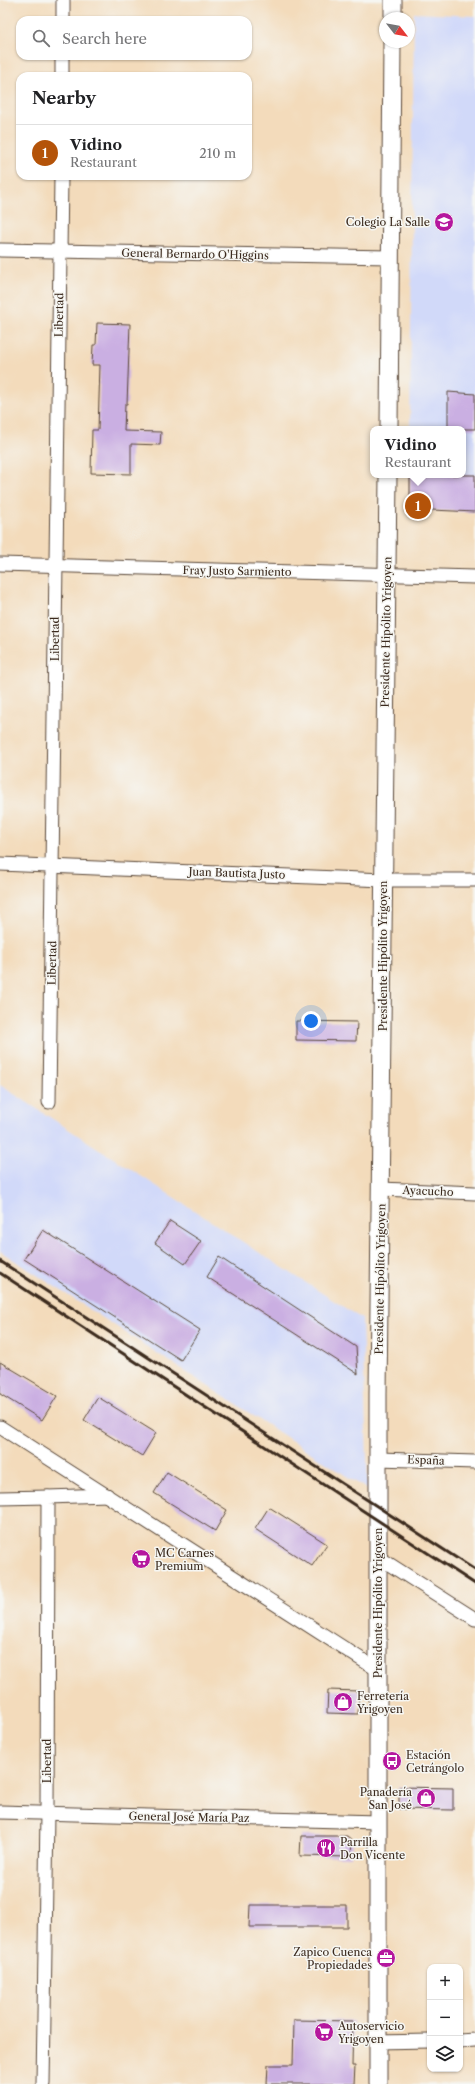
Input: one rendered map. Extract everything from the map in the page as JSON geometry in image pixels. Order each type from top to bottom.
[{"type":"street","points":[[63,0],[63,16]]},
{"type":"street","points":[[393,0],[393,12]]},
{"type":"street","points":[[389,426],[392,48]]},
{"type":"street","points":[[62,60],[62,72]]},
{"type":"street","name":"Libertad","points":[[49,1102],[54,866],[61,180]]},
{"type":"street","name":"General Bernardo O'Higgins","points":[[0,250],[390,257]]},
{"type":"street","name":"Presidente Hipólito Yrigoyen","points":[[378,2084],[378,1459],[388,478]]},
{"type":"street","name":"Fray Justo Sarmiento","points":[[0,564],[56,567],[475,577]]},
{"type":"street","name":"Juan Bautista Justo","points":[[0,864],[384,880],[475,880]]},
{"type":"street","name":"Ayacucho","points":[[381,1189],[475,1193]]},
{"type":"street","points":[[0,1427],[378,1670]]},
{"type":"street","name":"España","points":[[378,1459],[475,1462]]},
{"type":"street","points":[[0,1498],[48,1498],[107,1495]]},
{"type":"street","name":"Libertad","points":[[43,2084],[47,1813],[48,1498]]},
{"type":"street","points":[[378,1557],[475,1619]]},
{"type":"street","name":"General José María Paz","points":[[0,1812],[378,1822]]},
{"type":"street","points":[[463,2041],[475,2040]]},
{"type":"street","points":[[378,2042],[427,2041]]},
{"type":"shaded area","name":"Colegio La Salle","points":[[415,13],[475,16],[475,512],[410,509],[410,478],[466,478],[466,426],[410,426]]},
{"type":"shaded area","points":[[0,1085],[362,1319],[368,1490],[0,1251]]},
{"type":"building","points":[[97,323],[130,324],[127,404],[125,404],[124,431],[161,432],[160,445],[131,444],[131,474],[91,473],[92,430],[98,430],[100,365],[92,365],[93,345],[96,345]]},
{"type":"building","points":[[448,392],[475,394],[475,429],[466,429],[466,426],[448,426]]},
{"type":"building","points":[[466,475],[475,475],[475,512],[410,509],[410,478],[466,478]]},
{"type":"building","points":[[296,1021],[357,1022],[356,1041],[296,1040]]},
{"type":"building","points":[[170,1221],[201,1241],[185,1264],[155,1243]]},
{"type":"building","points":[[43,1230],[200,1330],[181,1360],[24,1259]]},
{"type":"building","points":[[219,1257],[356,1347],[358,1374],[207,1277]]},
{"type":"building","points":[[0,1362],[57,1396],[42,1420],[0,1394]]},
{"type":"building","points":[[98,1397],[156,1433],[142,1456],[84,1420]]},
{"type":"building","points":[[167,1472],[227,1510],[215,1531],[154,1493]]},
{"type":"building","points":[[269,1507],[327,1544],[312,1566],[255,1529]]},
{"type":"building","name":"Ferretería Yrigoyen","points":[[328,1690],[359,1691],[358,1714],[327,1713]]},
{"type":"building","name":"Panadería San José","points":[[399,1787],[453,1788],[453,1810],[399,1809]]},
{"type":"building","name":"Parrilla Don Vicente","points":[[301,1836],[347,1836],[352,1840],[351,1857],[300,1856]]},
{"type":"building","points":[[250,1905],[347,1905],[347,1927],[249,1927]]},
{"type":"building","points":[[294,2020],[353,2021],[352,2066],[355,2066],[354,2084],[267,2084],[268,2065],[293,2065]]},
{"type":"railway","points":[[0,1261],[475,1570]]},
{"type":"railway","points":[[0,1273],[475,1584]]},
{"type":"place","name":"Colegio La Salle","points":[[444,222]]},
{"type":"place","name":"Vidino","points":[[418,506]]},
{"type":"place","name":"MC Carnes Premium","points":[[141,1559]]},
{"type":"place","name":"Ferretería Yrigoyen","points":[[343,1702]]},
{"type":"place","name":"Estación Cetrángolo","points":[[392,1761]]},
{"type":"place","name":"Panadería San José","points":[[426,1798]]},
{"type":"place","name":"Parrilla Don Vicente","points":[[326,1848]]},
{"type":"place","name":"Zapico Cuenca Propiedades","points":[[386,1958]]},
{"type":"place","name":"Autoservicio Yrigoyen","points":[[324,2032]]}]
